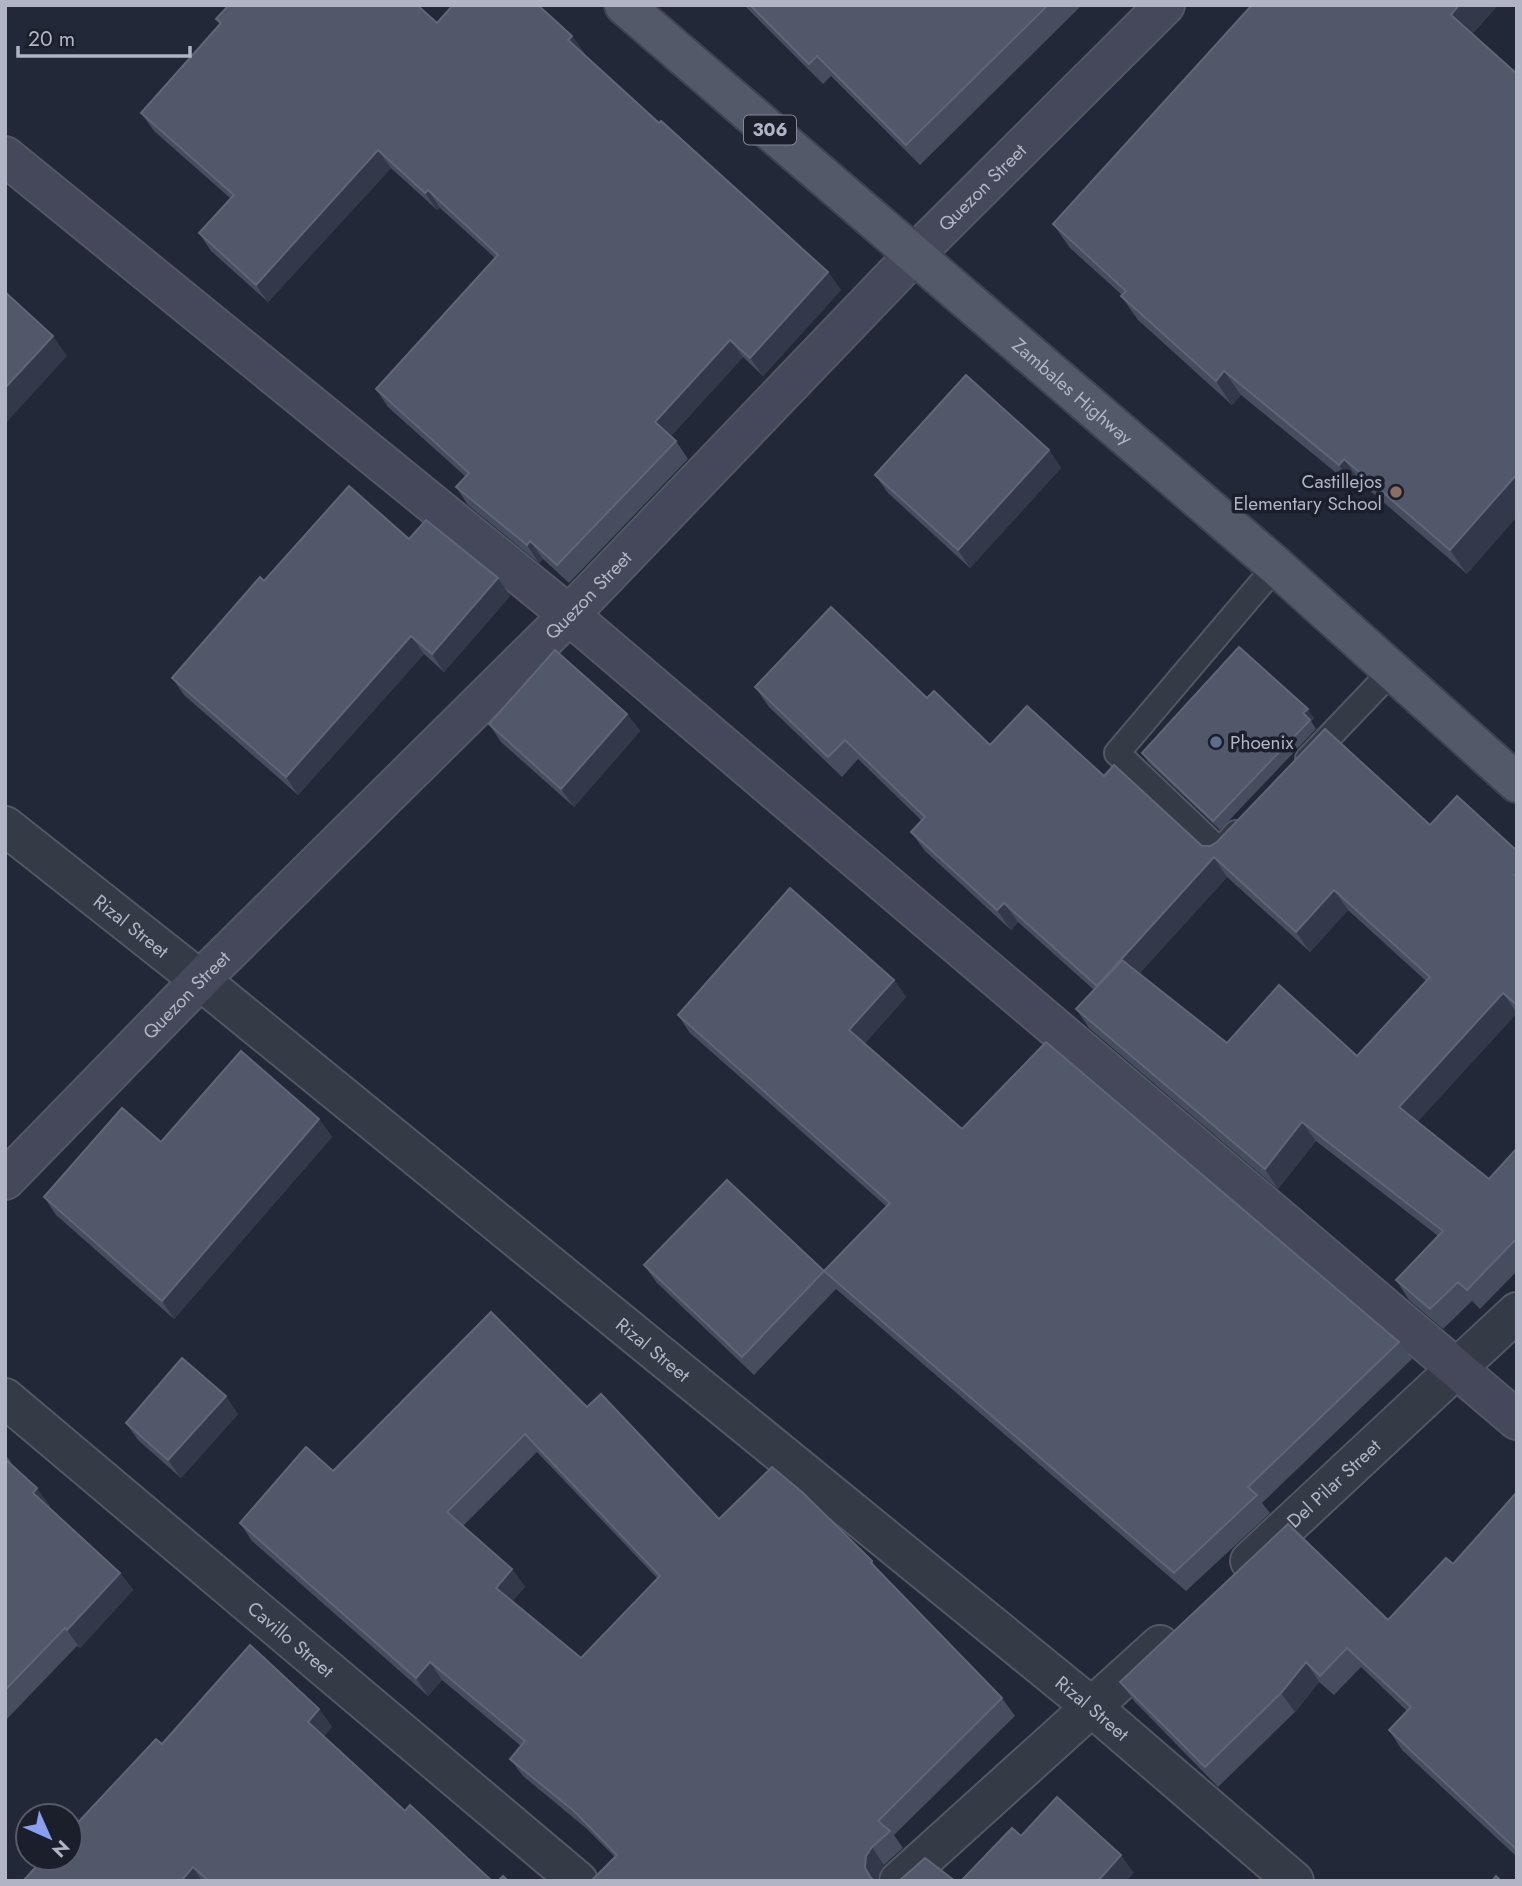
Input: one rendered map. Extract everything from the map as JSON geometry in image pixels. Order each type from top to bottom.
[{"type":"main road","name":"Zambales Highway","points":[[624,5],[1276,566],[1516,782]]},
{"type":"street","name":"Quezon Street","points":[[5,1180],[200,980],[569,615],[915,254],[1165,5]]},
{"type":"street","points":[[5,156],[569,615],[1517,1420]]},
{"type":"street","name":"Rizal Street","points":[[5,826],[200,980],[1093,1708],[1294,1881]]},
{"type":"street","name":"Del Pilar Street","points":[[1224,1585],[1517,1312]]},
{"type":"street","name":"Cavillo Street","points":[[5,1398],[578,1881]]},
{"type":"street","points":[[899,1881],[1184,1623]]},
{"type":"lane","points":[[1248,821],[1220,851],[1117,752],[1276,566]]},
{"type":"lane","points":[[1296,771],[1392,671]]},
{"type":"building","points":[[229,5],[417,5],[437,23],[453,5],[538,5],[572,36],[568,40],[828,272],[750,358],[730,340],[655,422],[676,441],[557,565],[530,541],[527,545],[456,487],[469,473],[376,389],[498,255],[428,190],[425,193],[378,150],[256,285],[199,233],[234,195],[141,113],[221,23],[216,19]]},
{"type":"building","points":[[750,5],[1048,5],[906,145],[817,56],[809,64]]},
{"type":"building","name":"Castillejos Elementary School","points":[[1252,5],[1459,5],[1451,15],[1517,74],[1517,474],[1450,550],[1344,459],[1339,465],[1224,371],[1216,381],[1121,296],[1126,291],[1053,224]]},
{"type":"building","points":[[5,292],[53,336],[5,388]]},
{"type":"building","points":[[966,375],[1049,450],[958,550],[875,475]]},
{"type":"building","points":[[349,486],[409,539],[426,520],[498,578],[432,654],[411,636],[286,777],[172,678],[260,577],[264,581]]},
{"type":"building","points":[[831,607],[927,698],[934,691],[990,745],[1027,706],[1104,776],[1114,765],[1202,846],[1217,842],[1325,729],[1430,825],[1457,796],[1517,851],[1517,1005],[1503,993],[1399,1107],[1489,1179],[1517,1148],[1517,1238],[1467,1290],[1458,1282],[1430,1309],[1396,1280],[1443,1231],[1302,1122],[1265,1169],[1076,1009],[1122,960],[1227,1043],[1279,985],[1357,1056],[1430,977],[1334,890],[1296,932],[1214,857],[1097,986],[1004,903],[997,910],[911,832],[925,817],[845,740],[828,757],[755,687]]},
{"type":"building","points":[[1239,647],[1308,709],[1303,713],[1310,720],[1213,821],[1142,753]]},
{"type":"building","points":[[555,650],[627,714],[561,789],[489,724]]},
{"type":"building","points":[[790,888],[894,980],[849,1030],[962,1129],[1046,1042],[1399,1342],[1248,1487],[1257,1495],[1174,1573],[824,1271],[890,1203],[678,1015]]},
{"type":"building","points":[[241,1051],[319,1119],[162,1301],[44,1197],[122,1108],[161,1142]]},
{"type":"building","points":[[727,1180],[824,1271],[742,1357],[644,1265]]},
{"type":"building","points":[[491,1312],[587,1407],[601,1394],[719,1519],[772,1467],[802,1492],[872,1561],[871,1563],[1002,1698],[878,1821],[890,1831],[866,1856],[865,1868],[875,1881],[591,1881],[617,1855],[574,1811],[510,1759],[525,1741],[430,1662],[416,1678],[240,1523],[306,1447],[333,1471]],"holes":[[[525,1434],[660,1576],[581,1658],[496,1588],[512,1569],[447,1512]]]},
{"type":"building","points":[[182,1358],[226,1396],[168,1460],[126,1423]]},
{"type":"building","points":[[5,1459],[37,1488],[33,1493],[120,1573],[67,1630],[65,1628],[5,1690]]},
{"type":"building","points":[[1517,1492],[1517,1850],[1389,1730],[1411,1707],[1347,1648],[1320,1676],[1306,1662],[1281,1693],[1205,1767],[1120,1682],[1288,1524],[1388,1620],[1446,1558],[1453,1564]]},
{"type":"building","points":[[250,1645],[319,1709],[308,1722],[405,1811],[410,1805],[492,1881],[209,1881],[193,1867],[181,1881],[23,1881],[31,1872],[84,1872],[84,1816],[156,1739],[162,1744]]},
{"type":"building","points":[[1057,1797],[1121,1855],[1098,1881],[961,1881],[1012,1828],[1021,1836]]},
{"type":"building","points":[[925,1858],[955,1881],[899,1881]]},
{"type":"place","name":"Castillejos Elementary School","points":[[1396,492]]},
{"type":"place","name":"Phoenix","points":[[1216,742]]}]
